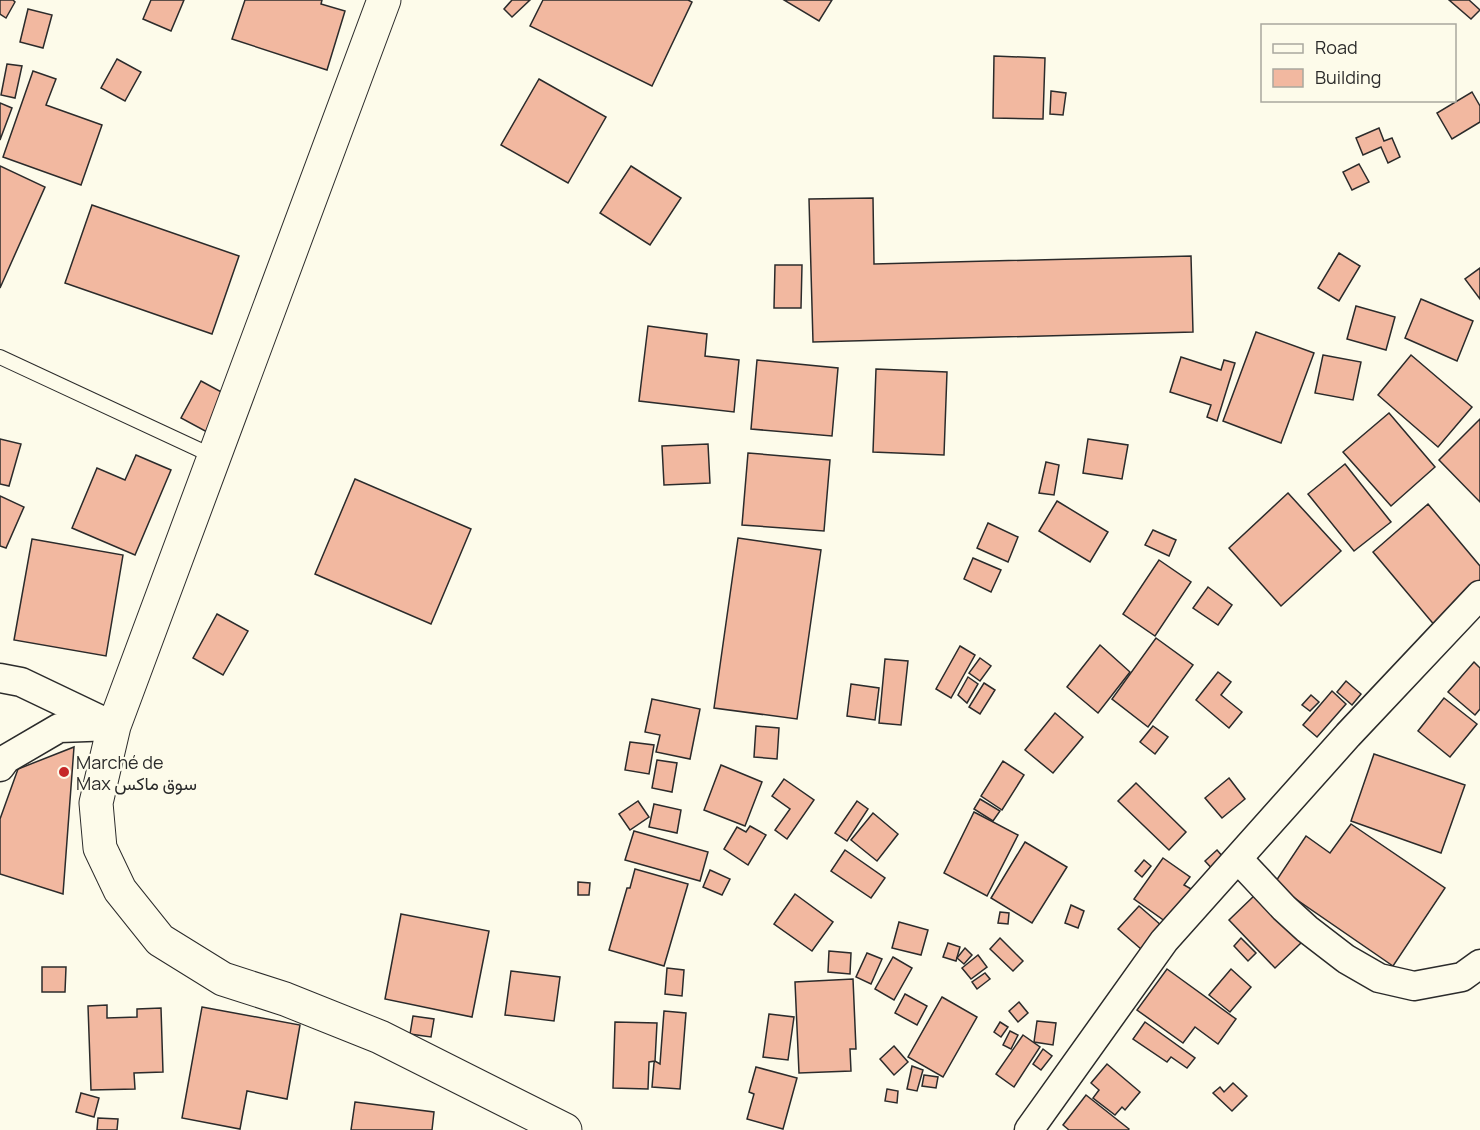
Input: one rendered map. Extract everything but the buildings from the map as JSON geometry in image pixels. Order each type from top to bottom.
[{"type":"main road","points":[[384,0],[114,726],[96,803],[100,848],[120,890],[160,940],[223,979],[285,999],[380,1037],[565,1130]]},
{"type":"street","points":[[1029,1130],[1164,941],[1348,735],[1480,595]]},
{"type":"street","points":[[0,678],[21,682],[114,726]]},
{"type":"street","points":[[0,767],[6,759],[59,728],[114,726]]},
{"type":"street","points":[[1238,859],[1307,929],[1346,958],[1379,978],[1414,986],[1461,977],[1480,964]]},
{"type":"lane","points":[[0,357],[215,457]]},
{"type":"place","name":"Marché de Max سوق ماكس","points":[[64,772]]}]
